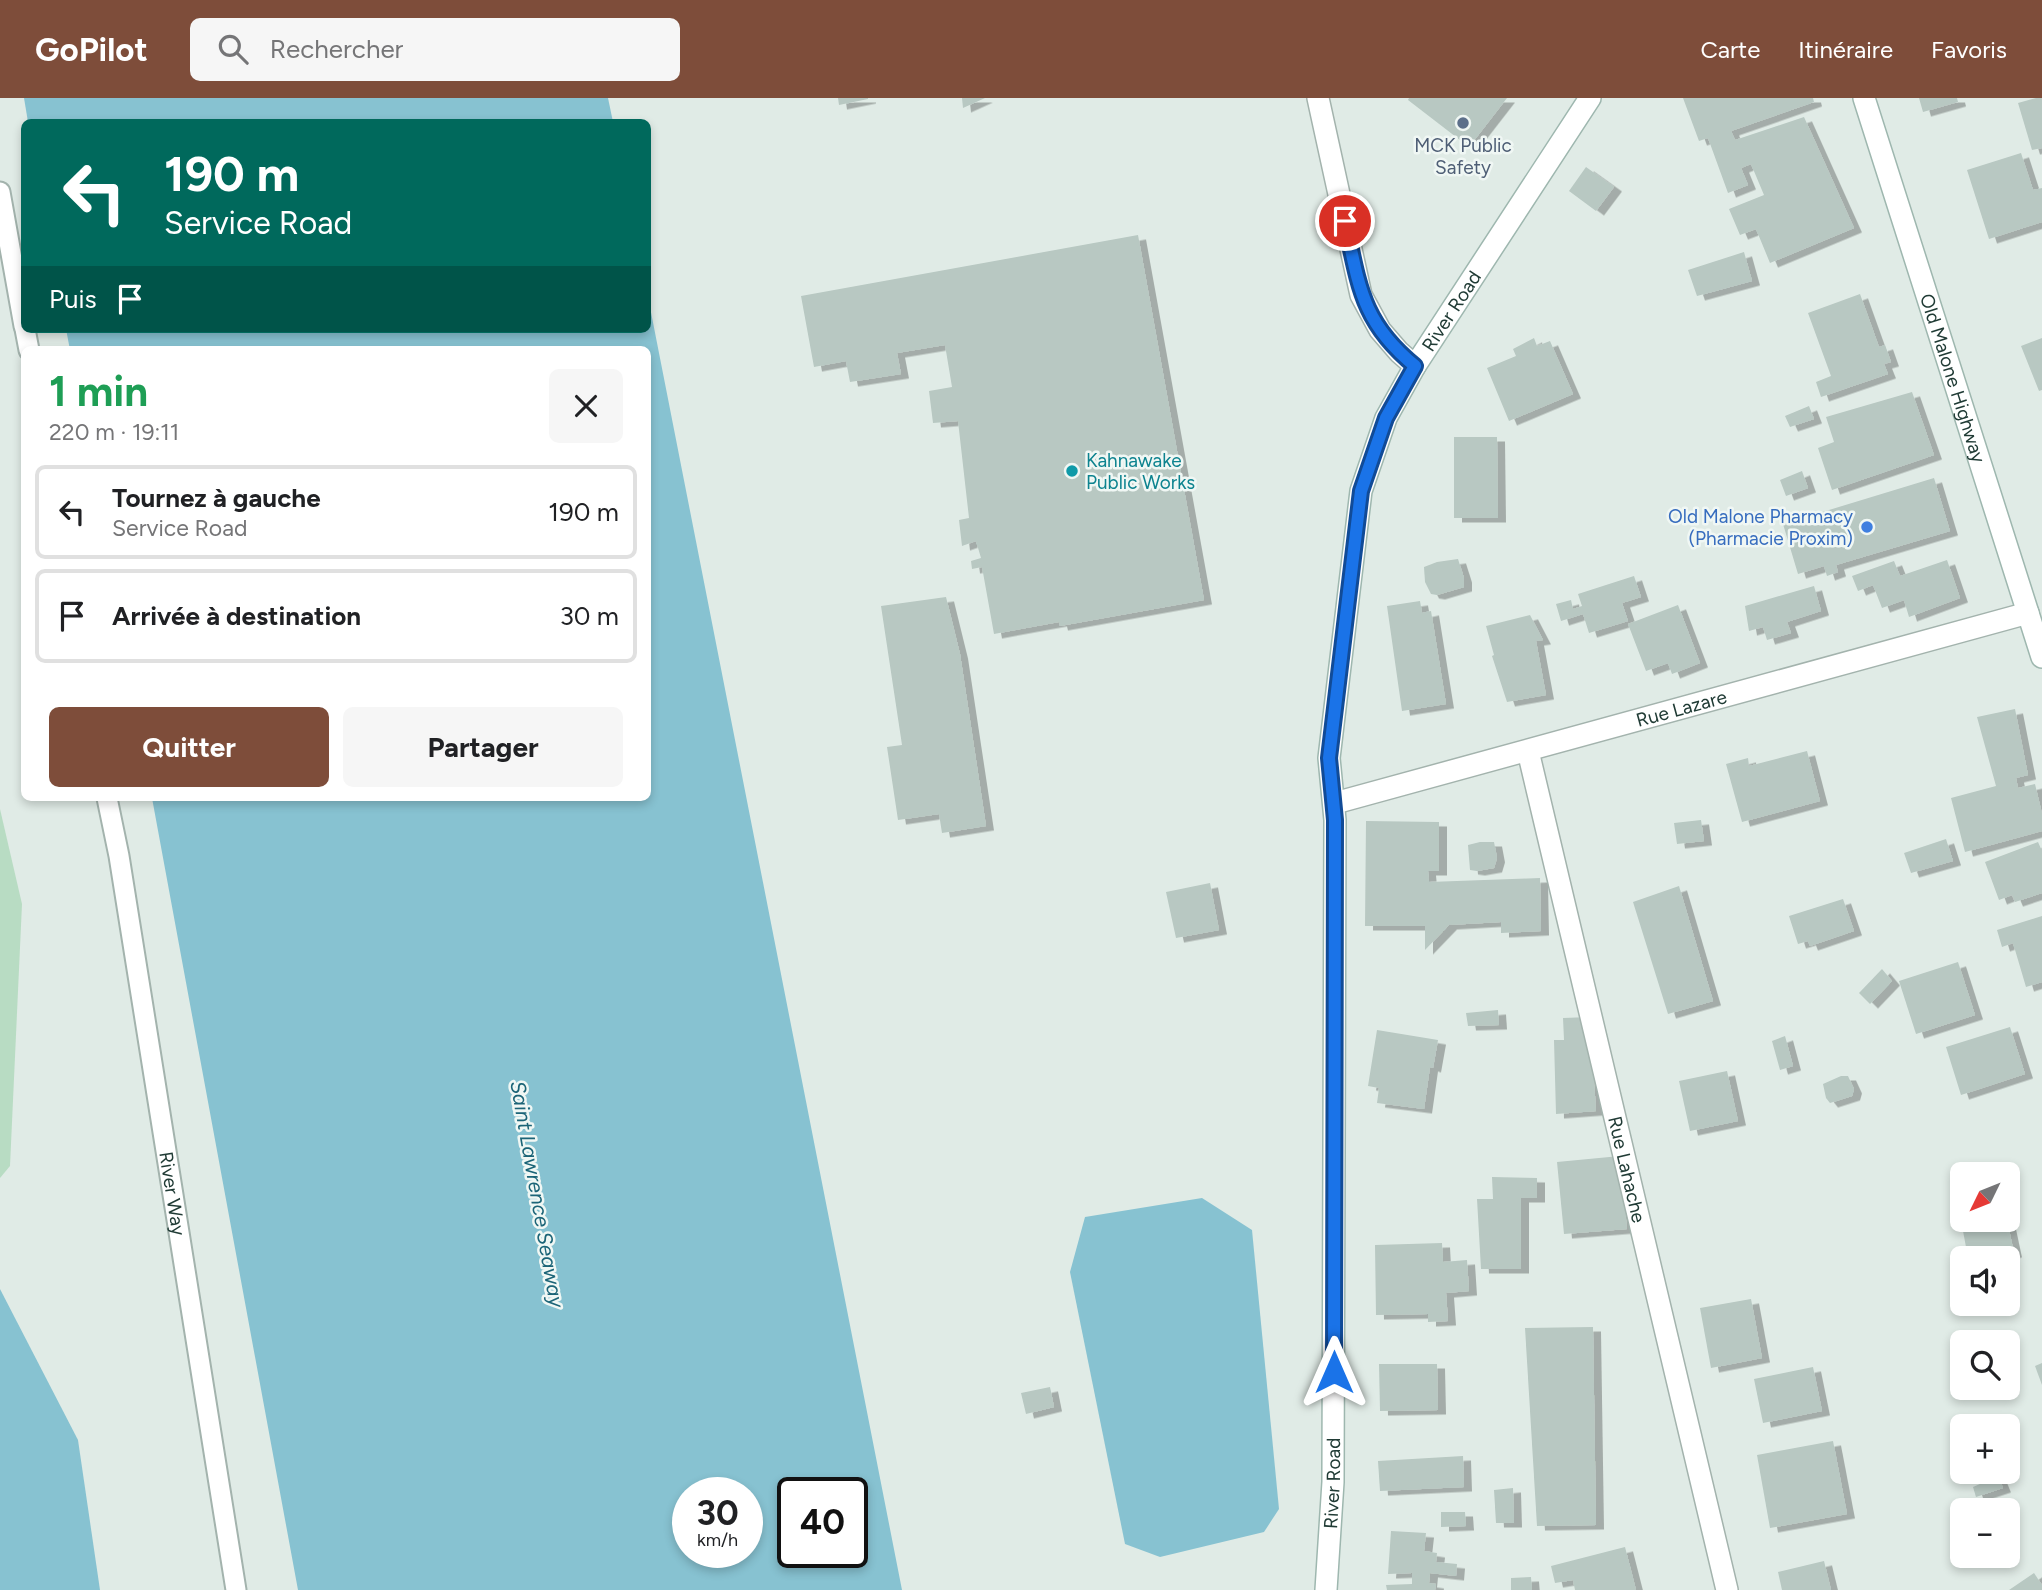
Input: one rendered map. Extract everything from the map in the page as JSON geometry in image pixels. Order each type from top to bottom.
[{"type":"street","points":[[1318,98],[1361,295],[1380,330],[1415,366]]},
{"type":"street","name":"River Road","points":[[1326,1590],[1333,1482],[1335,803],[1329,758],[1361,491],[1386,418],[1415,366],[1590,98]]},
{"type":"street","name":"Old Malone Highway","points":[[1864,98],[2042,657]]},
{"type":"street","name":"Rue Lazare","points":[[1335,803],[2028,613]]},
{"type":"street","name":"Rue Lahache","points":[[1528,751],[1727,1590]]},
{"type":"lane","points":[[0,192],[21,306]]},
{"type":"lane","name":"River Way","points":[[108,801],[119,856],[236,1590]]},
{"type":"green space","points":[[0,809],[22,904],[10,1166],[0,1178]]},
{"type":"water","points":[[24,98],[608,98],[612,119],[28,119]]},
{"type":"water","name":"Saint Lawrence Seaway","points":[[651,312],[902,1590],[298,1590],[153,801],[651,801],[651,346],[69,346],[67,333],[651,333]]},
{"type":"water","points":[[1202,1198],[1252,1230],[1279,1509],[1264,1532],[1160,1557],[1125,1544],[1070,1272],[1085,1217]]},
{"type":"water","points":[[0,1289],[78,1440],[100,1590],[0,1590]]},
{"type":"building","points":[[838,98],[868,98],[868,99],[839,105]]},
{"type":"building","points":[[962,98],[985,98],[963,108]]},
{"type":"building","name":"MCK Public Safety","points":[[1507,98],[1469,147],[1408,100]]},
{"type":"building","points":[[1683,98],[1813,98],[1814,102],[1731,131],[1735,140],[1804,117],[1854,228],[1770,263],[1756,229],[1740,235],[1729,209],[1764,195],[1751,164],[1741,168],[1748,185],[1728,193],[1708,138],[1699,141]]},
{"type":"building","points":[[1919,98],[1957,98],[1958,102],[1923,112]]},
{"type":"building","points":[[2042,98],[2042,148],[2032,150],[2018,103]]},
{"type":"building","points":[[2021,153],[2033,190],[2042,188],[2042,222],[1989,239],[1967,170]]},
{"type":"building","points":[[1586,167],[1614,187],[1596,211],[1569,191]]},
{"type":"building","name":"Kahnawake Public Works","points":[[1138,235],[1204,600],[1060,626],[1059,622],[994,634],[982,567],[972,569],[971,561],[981,558],[976,541],[962,546],[959,520],[969,518],[958,421],[933,423],[929,391],[952,387],[945,345],[897,353],[901,374],[850,382],[846,361],[814,367],[801,296]]},
{"type":"building","points":[[1744,252],[1752,281],[1697,296],[1688,270]]},
{"type":"building","points":[[1860,294],[1879,347],[1885,345],[1891,362],[1884,364],[1888,374],[1821,397],[1816,382],[1831,376],[1808,313]]},
{"type":"building","points":[[1534,338],[1537,346],[1550,341],[1573,394],[1509,421],[1487,368],[1516,356],[1513,349]]},
{"type":"building","points":[[2042,338],[2042,390],[2039,391],[2021,346]]},
{"type":"building","points":[[1912,392],[1934,455],[1832,490],[1818,448],[1834,442],[1826,417]]},
{"type":"building","points":[[1809,406],[1814,419],[1790,427],[1785,416]]},
{"type":"building","points":[[1454,437],[1497,437],[1498,518],[1454,518]]},
{"type":"building","points":[[1802,471],[1808,488],[1786,496],[1780,480]]},
{"type":"building","name":"Old Malone Pharmacy (Pharmacie Proxim)","points":[[1934,478],[1950,531],[1836,565],[1838,572],[1827,576],[1824,566],[1798,574],[1783,524]]},
{"type":"building","points":[[1458,559],[1464,587],[1437,595],[1431,594],[1425,582],[1424,567]]},
{"type":"building","points":[[1947,560],[1960,598],[1909,617],[1904,600],[1882,608],[1873,585],[1858,591],[1852,576],[1894,561],[1900,576]]},
{"type":"building","points":[[1634,576],[1641,597],[1622,603],[1628,621],[1589,633],[1583,614],[1561,621],[1556,604],[1571,600],[1573,609],[1582,606],[1578,594]]},
{"type":"building","points":[[1814,586],[1821,611],[1787,622],[1791,633],[1767,640],[1763,627],[1749,631],[1745,606]]},
{"type":"building","points":[[946,597],[960,654],[986,826],[942,833],[939,814],[898,820],[887,747],[902,745],[881,606]]},
{"type":"building","points":[[1420,601],[1422,613],[1431,611],[1446,704],[1402,711],[1387,606]]},
{"type":"building","points":[[1678,605],[1700,663],[1672,674],[1668,663],[1646,671],[1628,624]]},
{"type":"building","points":[[1530,615],[1543,640],[1536,641],[1546,695],[1507,702],[1492,656],[1494,655],[1486,626]]},
{"type":"building","points":[[2015,709],[2028,775],[2016,778],[2018,788],[2035,784],[2042,814],[2042,831],[1965,852],[1951,798],[1996,786],[1977,717]]},
{"type":"building","points":[[1807,751],[1820,801],[1742,822],[1726,764],[1748,758],[1749,766]]},
{"type":"building","points":[[1701,820],[1704,841],[1677,844],[1674,823]]},
{"type":"building","points":[[1366,821],[1439,822],[1439,871],[1428,871],[1429,882],[1540,878],[1541,931],[1501,933],[1501,922],[1449,925],[1425,950],[1425,926],[1365,926]]},
{"type":"building","points":[[1946,839],[1953,861],[1911,873],[1904,853]]},
{"type":"building","points":[[1494,842],[1497,858],[1494,868],[1470,870],[1468,845]]},
{"type":"building","points":[[2038,842],[2042,851],[2042,893],[2015,902],[2012,895],[1999,900],[1985,862]]},
{"type":"building","points":[[1210,883],[1219,930],[1176,938],[1166,892]]},
{"type":"building","points":[[1679,886],[1713,1001],[1668,1014],[1633,902]]},
{"type":"building","points":[[1843,899],[1854,931],[1810,946],[1808,941],[1798,944],[1789,916]]},
{"type":"building","points":[[2042,916],[2042,982],[2026,987],[2013,943],[2002,947],[1997,930]]},
{"type":"building","points":[[1958,962],[1975,1015],[1916,1034],[1899,981]]},
{"type":"building","points":[[1882,969],[1892,981],[1870,1004],[1859,993]]},
{"type":"building","points":[[1498,1010],[1499,1025],[1468,1026],[1466,1013]]},
{"type":"building","points":[[1590,1017],[1596,1111],[1556,1114],[1554,1040],[1564,1040],[1563,1018]]},
{"type":"building","points":[[2010,1027],[2025,1074],[1961,1095],[1946,1047]]},
{"type":"building","points":[[1377,1030],[1438,1040],[1433,1068],[1430,1067],[1424,1109],[1377,1103],[1379,1088],[1368,1086]]},
{"type":"building","points":[[1785,1036],[1793,1066],[1780,1070],[1772,1041]]},
{"type":"building","points":[[1727,1071],[1738,1121],[1690,1131],[1679,1081]]},
{"type":"building","points":[[1841,1076],[1848,1076],[1854,1089],[1852,1096],[1830,1103],[1823,1084]]},
{"type":"building","points":[[1620,1156],[1627,1229],[1564,1234],[1557,1162]]},
{"type":"building","points":[[1492,1177],[1537,1178],[1537,1198],[1521,1198],[1521,1269],[1481,1269],[1477,1199],[1493,1199]]},
{"type":"building","points":[[1963,1232],[2010,1232],[2013,1246],[1966,1246]]},
{"type":"building","points":[[1442,1243],[1443,1262],[1467,1260],[1469,1291],[1446,1293],[1448,1321],[1428,1322],[1428,1314],[1376,1315],[1375,1245]]},
{"type":"building","points":[[1751,1299],[1762,1358],[1711,1368],[1700,1308]]},
{"type":"building","points":[[1593,1327],[1596,1525],[1537,1526],[1525,1328]]},
{"type":"building","points":[[2042,1363],[2042,1385],[2035,1366]]},
{"type":"building","points":[[1379,1364],[1437,1364],[1438,1410],[1380,1411]]},
{"type":"building","points":[[1813,1367],[1822,1411],[1763,1423],[1754,1379]]},
{"type":"building","points":[[1050,1387],[1054,1407],[1026,1414],[1021,1393]]},
{"type":"building","points":[[1833,1441],[1847,1514],[1770,1528],[1757,1455]]},
{"type":"building","points":[[1463,1456],[1464,1487],[1380,1491],[1378,1461]]},
{"type":"building","points":[[1980,1484],[2001,1484],[2003,1488],[1976,1497],[1973,1487]]},
{"type":"building","points":[[1513,1488],[1514,1523],[1496,1523],[1494,1490]]},
{"type":"building","points":[[1441,1512],[1465,1512],[1466,1526],[1441,1527]]},
{"type":"building","points":[[1391,1531],[1426,1533],[1424,1551],[1437,1553],[1436,1562],[1457,1564],[1456,1576],[1430,1573],[1429,1583],[1436,1584],[1435,1590],[1387,1590],[1386,1585],[1412,1584],[1412,1573],[1388,1574]]},
{"type":"building","points":[[1625,1547],[1636,1590],[1575,1590],[1573,1580],[1555,1583],[1551,1566]]},
{"type":"building","points":[[1824,1561],[1831,1590],[1782,1590],[1778,1572]]},
{"type":"building","points":[[2034,1573],[2042,1585],[2042,1590],[2009,1590]]},
{"type":"building","points":[[1531,1577],[1532,1590],[1511,1590],[1511,1578]]},
{"type":"place","name":"MCK Public Safety","points":[[1463,123]]},
{"type":"place","name":"Kahnawake Public Works","points":[[1072,471]]},
{"type":"place","name":"Old Malone Pharmacy (Pharmacie Proxim)","points":[[1867,527]]},
{"type":"route","points":[[1334,1372],[1335,803],[1329,758],[1361,491],[1386,418],[1415,366],[1380,330],[1361,295],[1345,221]]}]
